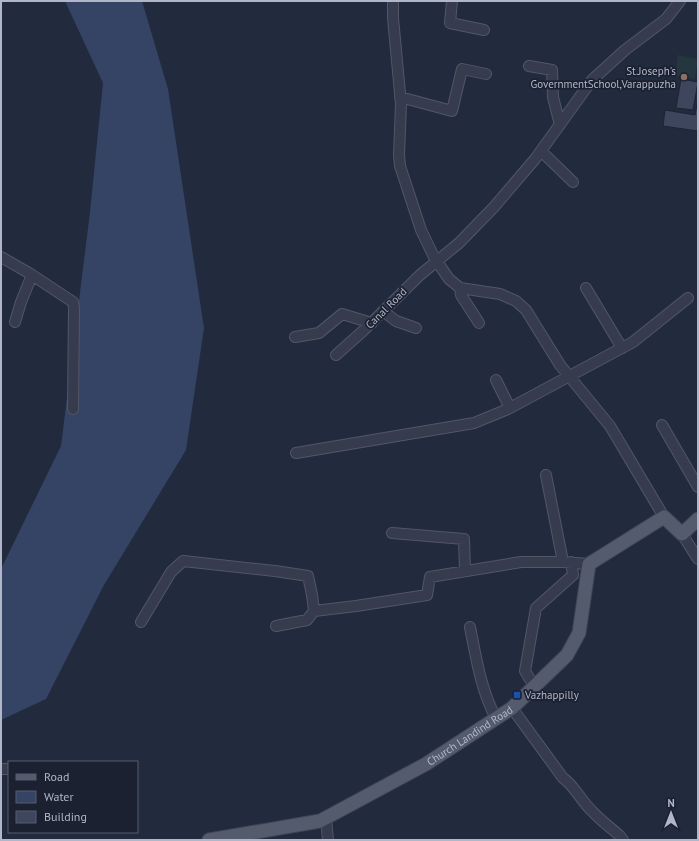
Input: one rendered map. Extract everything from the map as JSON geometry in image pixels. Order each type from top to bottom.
[{"type":"main road","points":[[589,564],[664,517],[682,534],[698,519]]},
{"type":"main road","name":"Church Landind Road","points":[[209,840],[320,821],[426,764],[512,708],[567,655],[579,633],[589,564]]},
{"type":"street","points":[[393,1],[393,18],[400,97],[400,166],[421,230],[436,262],[448,280],[460,288],[500,294],[516,301],[526,310],[560,366],[610,426],[664,517]]},
{"type":"street","points":[[452,1],[450,23],[484,30]]},
{"type":"street","name":"Canal Road","points":[[336,355],[372,323],[420,275],[459,243],[494,207],[541,151],[592,80],[625,50],[666,18],[680,1]]},
{"type":"street","points":[[529,66],[552,70],[553,97],[560,125]]},
{"type":"street","points":[[400,97],[452,111],[462,69],[486,74]]},
{"type":"street","points":[[541,151],[573,182]]},
{"type":"street","points":[[1,257],[73,302],[73,409]]},
{"type":"street","points":[[15,322],[32,275]]},
{"type":"street","points":[[460,288],[461,295],[479,323]]},
{"type":"street","points":[[586,288],[622,348]]},
{"type":"street","points":[[296,453],[474,423],[510,408],[633,342],[688,298]]},
{"type":"street","points":[[383,312],[396,321],[416,328]]},
{"type":"street","points":[[295,337],[318,333],[342,314],[372,323]]},
{"type":"street","points":[[496,380],[510,408]]},
{"type":"street","points":[[662,425],[698,487]]},
{"type":"street","points":[[534,686],[525,670],[536,608],[573,575],[567,562],[546,475]]},
{"type":"street","points":[[392,533],[464,539],[464,570]]},
{"type":"street","points":[[682,534],[698,559]]},
{"type":"street","points":[[141,622],[171,572],[183,562],[275,571],[308,576],[314,611],[307,620],[276,626]]},
{"type":"street","points":[[314,611],[427,595],[430,577],[464,570],[521,562],[567,562],[589,564]]},
{"type":"street","points":[[470,627],[477,662],[490,707],[496,718]]},
{"type":"street","points":[[512,708],[563,778],[569,782],[573,790],[592,811],[623,840]]},
{"type":"street","points":[[326,818],[328,840]]},
{"type":"shaded area","points":[[678,55],[698,59],[695,79],[675,76]]},
{"type":"water","points":[[65,1],[142,1],[168,89],[204,328],[186,450],[104,585],[46,699],[1,720],[1,569],[61,446],[90,212],[103,83]]},
{"type":"building","points":[[681,79],[698,82],[693,110],[676,108]]},
{"type":"building","points":[[698,100],[698,131],[663,126],[665,110],[695,115]]},
{"type":"place","name":"St.Joseph's GovernmentSchool,Varappuzha","points":[[684,77]]},
{"type":"place","name":"Vazhappilly","points":[[517,695]]}]
